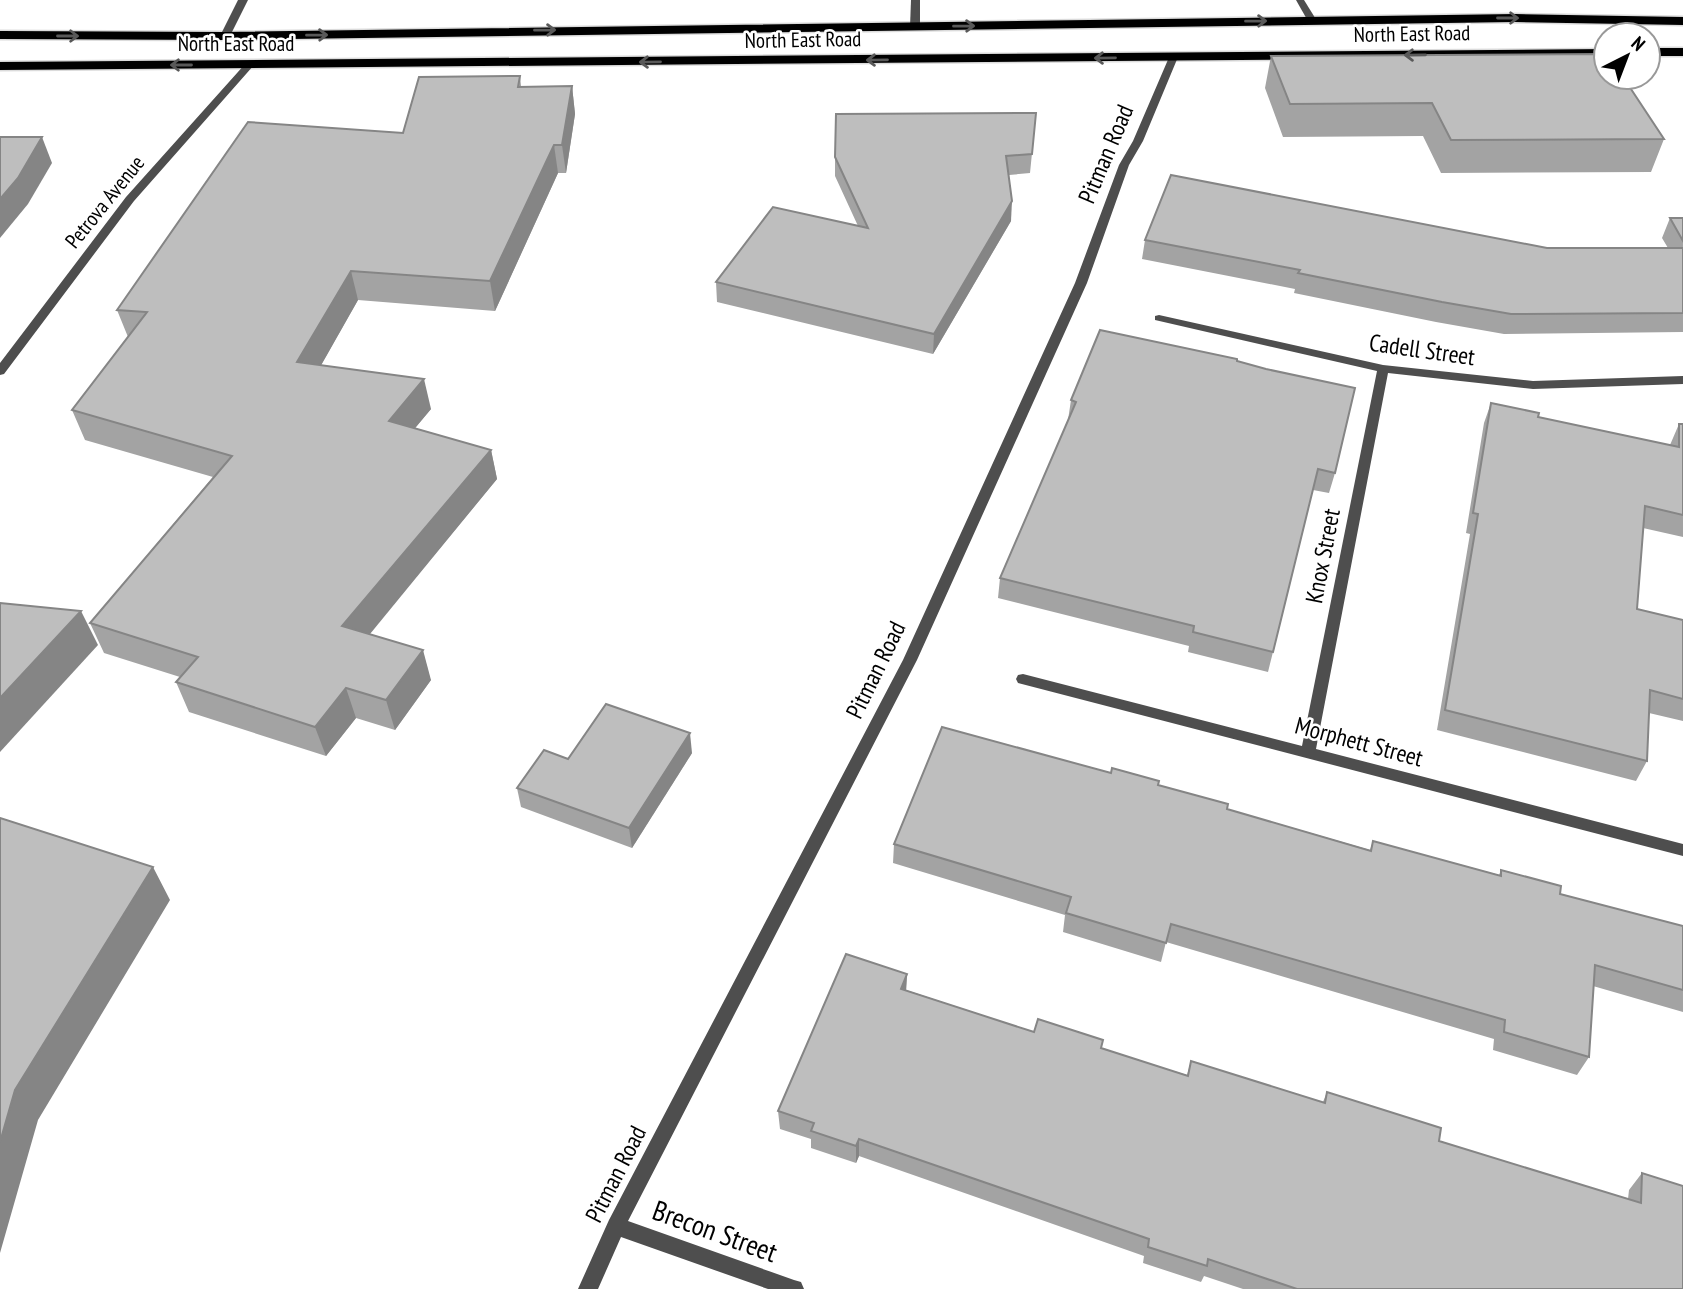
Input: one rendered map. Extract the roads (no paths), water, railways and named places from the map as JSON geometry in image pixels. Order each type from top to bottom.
[{"type":"highway","name":"North East Road","points":[[0,66],[249,65],[1180,40],[1311,21],[1515,18],[1683,20]]},
{"type":"highway","name":"North East Road","points":[[0,36],[225,36],[637,28],[915,27],[1180,40],[1592,53]]},
{"type":"highway","points":[[225,36],[249,65]]},
{"type":"highway","points":[[1662,52],[1683,52]]},
{"type":"street","points":[[225,36],[243,0]]},
{"type":"street","points":[[915,0],[915,27]]},
{"type":"street","points":[[1300,0],[1311,21]]},
{"type":"street","name":"Pitman Road","points":[[587,1289],[909,660],[1081,283],[1124,165],[1138,141],[1180,40]]},
{"type":"street","name":"Petrova Avenue","points":[[0,371],[130,199],[249,65]]},
{"type":"street","name":"Cadell Street","points":[[1159,317],[1383,369],[1532,385],[1683,380]]},
{"type":"street","name":"Knox Street","points":[[1308,752],[1383,369]]},
{"type":"street","name":"Morphett Street","points":[[1023,679],[1683,849]]},
{"type":"street","name":"Brecon Street","points":[[617,1226],[794,1289]]}]
